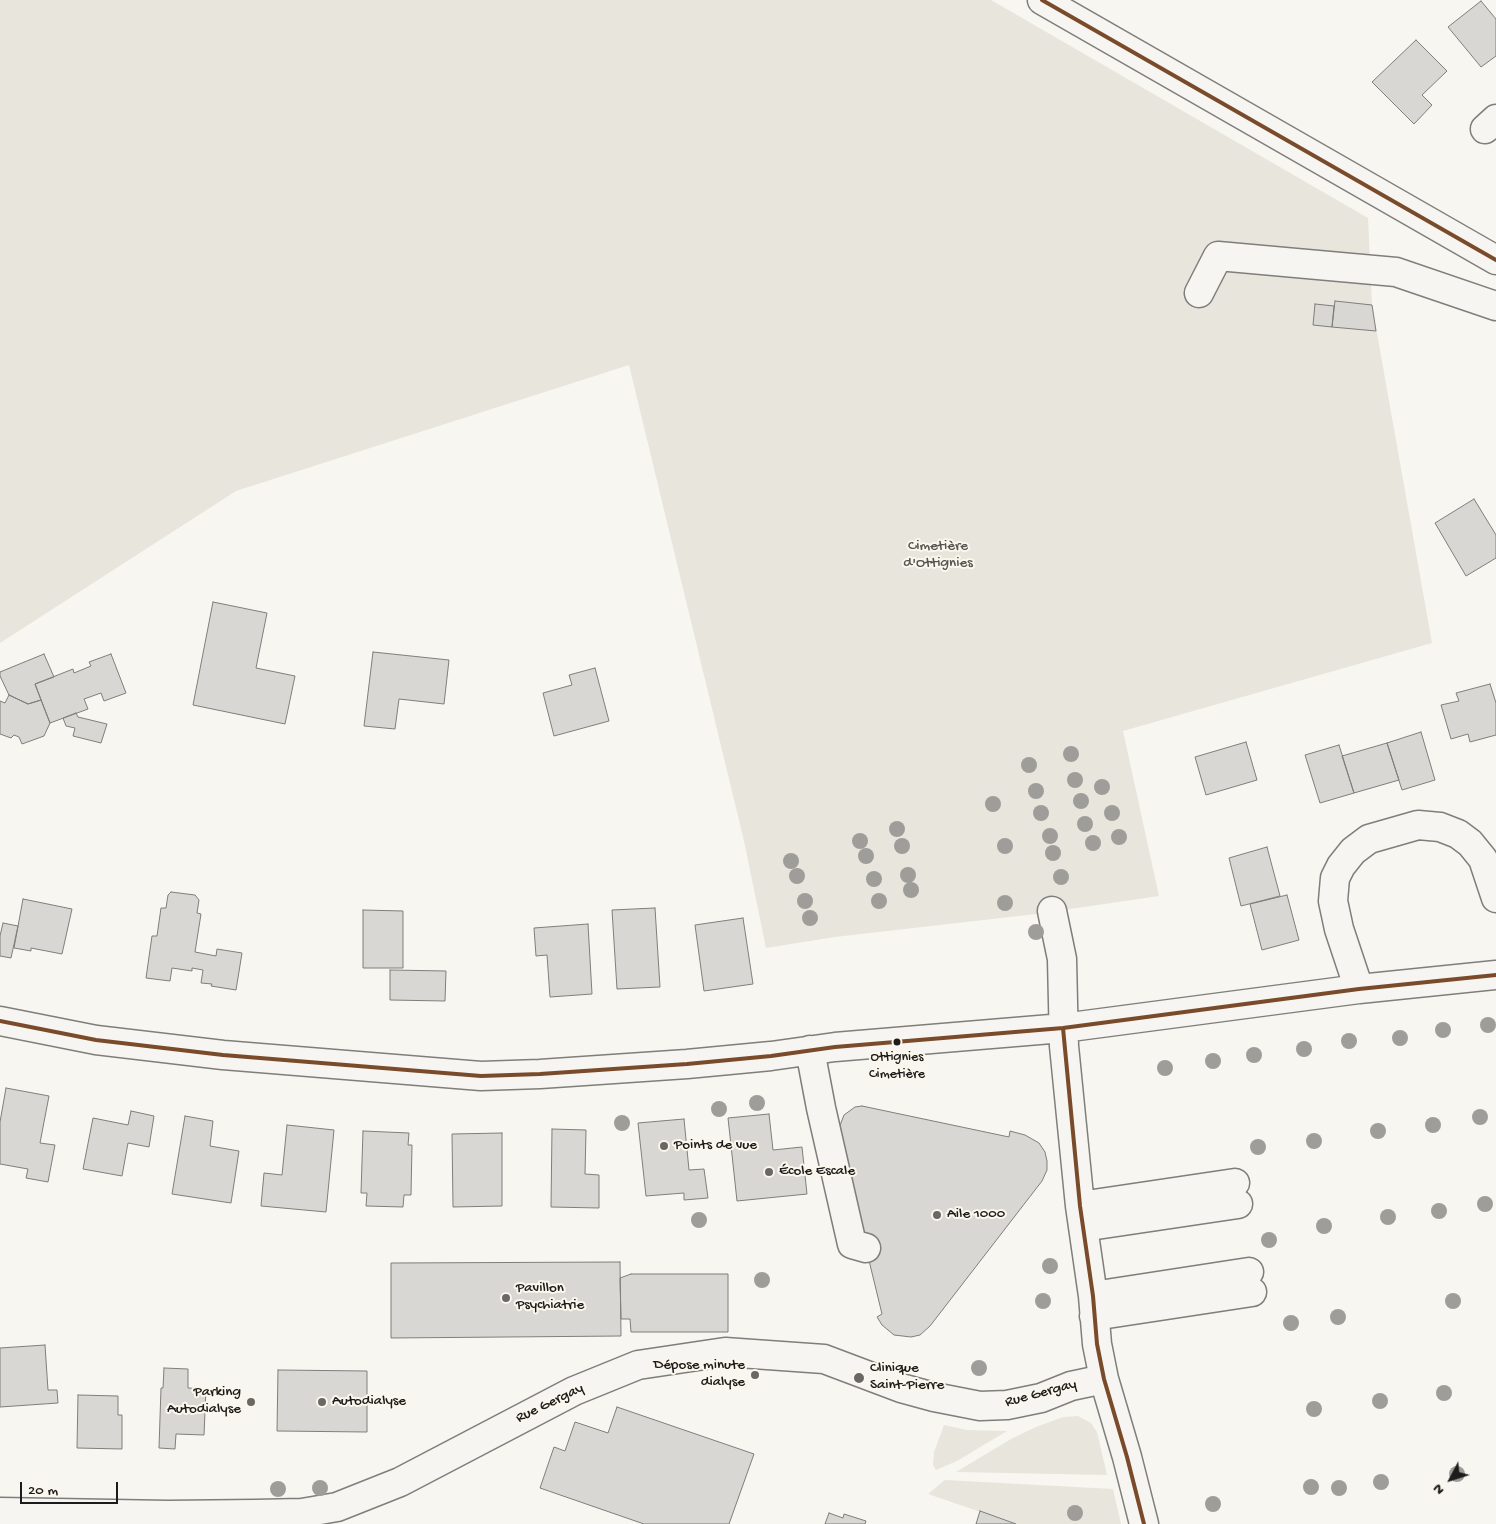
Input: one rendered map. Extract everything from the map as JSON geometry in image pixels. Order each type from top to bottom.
[{"type":"street","points":[[1042,0],[1496,260]]},
{"type":"street","points":[[1199,293],[1218,256],[1396,272],[1496,306]]},
{"type":"street","points":[[1360,989],[1339,929],[1332,901],[1335,878],[1341,866],[1353,851],[1369,839],[1418,825],[1440,827],[1458,834],[1483,859],[1496,898]]},
{"type":"street","points":[[1052,911],[1062,959],[1064,1046],[1097,1344],[1104,1379],[1144,1524]]},
{"type":"street","points":[[0,1022],[96,1040],[223,1055],[481,1076],[688,1064],[771,1056],[810,1050],[1063,1028],[1360,989],[1496,975]]},
{"type":"street","points":[[810,1050],[821,1108],[852,1244],[866,1248]]},
{"type":"street","points":[[1082,1217],[1236,1193]]},
{"type":"street","points":[[1094,1306],[1250,1282]]},
{"type":"street","name":"Rue Gergay","points":[[0,1512],[168,1520],[302,1513],[337,1507],[400,1482],[574,1391],[638,1365],[726,1352],[824,1359],[901,1388],[980,1406],[1007,1405],[1040,1398],[1071,1386],[1104,1379]]},
{"type":"green space","name":"Cimetière d'Ottignies","points":[[0,0],[991,0],[1368,218],[1372,305],[1432,643],[1123,731],[1159,896],[1036,914],[835,937],[766,948],[744,841],[629,365],[236,491],[0,643]]},
{"type":"green space","points":[[1078,1416],[1091,1423],[1097,1432],[1107,1475],[956,1472],[1011,1439],[1036,1427],[1063,1417]]},
{"type":"green space","points":[[944,1425],[967,1430],[1007,1431],[957,1461],[936,1470],[933,1465],[934,1452]]},
{"type":"green space","points":[[945,1480],[1113,1489],[1121,1524],[1016,1524],[928,1494]]},
{"type":"building","points":[[1481,1],[1496,19],[1496,56],[1481,67],[1448,27]]},
{"type":"building","points":[[1416,40],[1447,71],[1422,95],[1432,105],[1414,124],[1372,82]]},
{"type":"building","points":[[1335,301],[1372,305],[1376,331],[1332,327]]},
{"type":"building","points":[[1315,304],[1334,306],[1332,327],[1313,325]]},
{"type":"building","points":[[1474,499],[1496,535],[1496,558],[1466,576],[1435,523]]},
{"type":"building","points":[[213,602],[267,613],[256,668],[295,676],[285,724],[193,705]]},
{"type":"building","points":[[373,652],[449,660],[444,704],[399,699],[395,729],[364,726]]},
{"type":"building","points":[[44,654],[54,677],[35,684],[41,700],[28,704],[9,695],[0,672]]},
{"type":"building","points":[[111,654],[126,693],[104,701],[101,693],[84,699],[88,709],[50,723],[35,684],[73,669],[74,673],[91,666],[89,662]]},
{"type":"building","points":[[595,668],[609,721],[554,736],[543,693],[572,685],[569,675]]},
{"type":"building","points":[[1490,684],[1496,703],[1496,735],[1470,742],[1468,734],[1451,739],[1441,705],[1459,701],[1456,693]]},
{"type":"building","points":[[9,695],[28,704],[41,700],[50,723],[44,736],[22,744],[19,737],[14,735],[11,738],[0,734],[0,701],[5,703]]},
{"type":"building","points":[[76,713],[78,717],[107,724],[101,743],[73,736],[75,728],[66,726],[63,718]]},
{"type":"building","points":[[1421,732],[1435,780],[1402,790],[1387,743]]},
{"type":"building","points":[[1246,742],[1257,780],[1206,795],[1195,757]]},
{"type":"building","points":[[1387,743],[1399,780],[1354,793],[1342,756]]},
{"type":"building","points":[[1339,745],[1354,793],[1320,803],[1305,755]]},
{"type":"building","points":[[1267,847],[1280,896],[1241,906],[1229,858]]},
{"type":"building","points":[[171,892],[195,895],[199,900],[197,913],[201,914],[195,952],[216,956],[217,949],[242,953],[236,990],[201,983],[203,970],[192,968],[192,971],[172,968],[170,981],[146,978],[152,936],[157,936],[161,908],[166,908],[168,895]]},
{"type":"building","points":[[1287,895],[1299,940],[1262,950],[1250,904]]},
{"type":"building","points":[[23,899],[72,909],[62,954],[31,948],[31,951],[14,948]]},
{"type":"building","points":[[655,908],[660,987],[617,989],[612,910]]},
{"type":"building","points":[[363,910],[403,911],[403,968],[363,968]]},
{"type":"building","points":[[743,918],[753,984],[704,991],[695,925]]},
{"type":"building","points":[[3,923],[18,926],[11,958],[0,956],[0,936]]},
{"type":"building","points":[[588,924],[592,994],[550,997],[547,955],[536,956],[534,928]]},
{"type":"building","points":[[390,970],[446,971],[445,1001],[390,1000]]},
{"type":"building","points":[[6,1088],[49,1096],[40,1143],[55,1145],[48,1182],[26,1178],[28,1169],[0,1164],[0,1122]]},
{"type":"building","name":"Aile 1000","points":[[862,1106],[1009,1137],[1010,1131],[1025,1135],[1039,1143],[1045,1152],[1047,1170],[1042,1181],[930,1326],[920,1335],[911,1337],[894,1335],[882,1325],[877,1317],[882,1314],[839,1137],[839,1128],[844,1115],[855,1107]]},
{"type":"building","points":[[131,1111],[154,1116],[149,1147],[128,1143],[122,1176],[83,1169],[93,1118],[128,1125]]},
{"type":"building","name":"École Escale","points":[[769,1114],[773,1150],[802,1147],[807,1194],[737,1201],[728,1118]]},
{"type":"building","points":[[185,1116],[213,1121],[210,1146],[239,1151],[231,1203],[172,1194]]},
{"type":"building","name":"Points de vue","points":[[684,1119],[689,1170],[704,1169],[708,1198],[684,1200],[684,1193],[646,1196],[638,1123]]},
{"type":"building","points":[[287,1125],[334,1130],[326,1212],[261,1206],[264,1173],[282,1175]]},
{"type":"building","points":[[552,1129],[586,1130],[585,1174],[599,1175],[599,1208],[551,1207]]},
{"type":"building","points":[[363,1131],[409,1133],[408,1145],[412,1145],[411,1195],[404,1195],[403,1207],[366,1206],[367,1193],[361,1193]]},
{"type":"building","points":[[502,1133],[502,1206],[453,1207],[452,1134]]},
{"type":"building","name":"Pavillon Psychiatrie","points":[[620,1262],[621,1336],[391,1338],[391,1263]]},
{"type":"building","name":"Pavillon Psychiatrie","points":[[631,1274],[728,1274],[728,1332],[631,1332],[630,1319],[621,1319],[620,1278]]},
{"type":"building","points":[[45,1345],[48,1390],[57,1390],[58,1403],[0,1407],[0,1348]]},
{"type":"building","points":[[164,1368],[188,1369],[188,1388],[206,1389],[204,1435],[176,1434],[175,1449],[159,1448],[161,1388],[163,1388]]},
{"type":"building","name":"Autodialyse","points":[[278,1370],[367,1371],[367,1432],[277,1431]]},
{"type":"building","points":[[78,1395],[118,1396],[118,1415],[122,1415],[122,1449],[77,1448]]},
{"type":"building","points":[[617,1407],[754,1454],[729,1524],[644,1524],[540,1488],[554,1447],[565,1451],[575,1422],[608,1433]]},
{"type":"building","points":[[980,1511],[1016,1524],[976,1524]]},
{"type":"building","points":[[829,1513],[843,1518],[844,1514],[866,1521],[865,1524],[825,1524]]},
{"type":"transit line","points":[[1042,0],[1496,260]]},
{"type":"transit line","points":[[0,1021],[96,1040],[223,1055],[481,1076],[687,1064],[771,1056],[835,1047],[1063,1028],[1359,989],[1496,975]]},
{"type":"transit line","points":[[1063,1028],[1080,1206],[1093,1296],[1097,1344],[1104,1379],[1144,1524]]},
{"type":"place","name":"Ottignies Cimetière","points":[[897,1042]]},
{"type":"place","name":"Points de vue","points":[[664,1146]]},
{"type":"place","name":"École Escale","points":[[769,1172]]},
{"type":"place","name":"Aile 1000","points":[[937,1215]]},
{"type":"place","name":"Pavillon Psychiatrie","points":[[506,1298]]},
{"type":"place","name":"Dépose minute dialyse","points":[[755,1375]]},
{"type":"place","name":"Clinique Saint-Pierre","points":[[859,1378]]},
{"type":"place","name":"Parking Autodialyse","points":[[251,1402]]},
{"type":"place","name":"Autodialyse","points":[[322,1402]]}]
